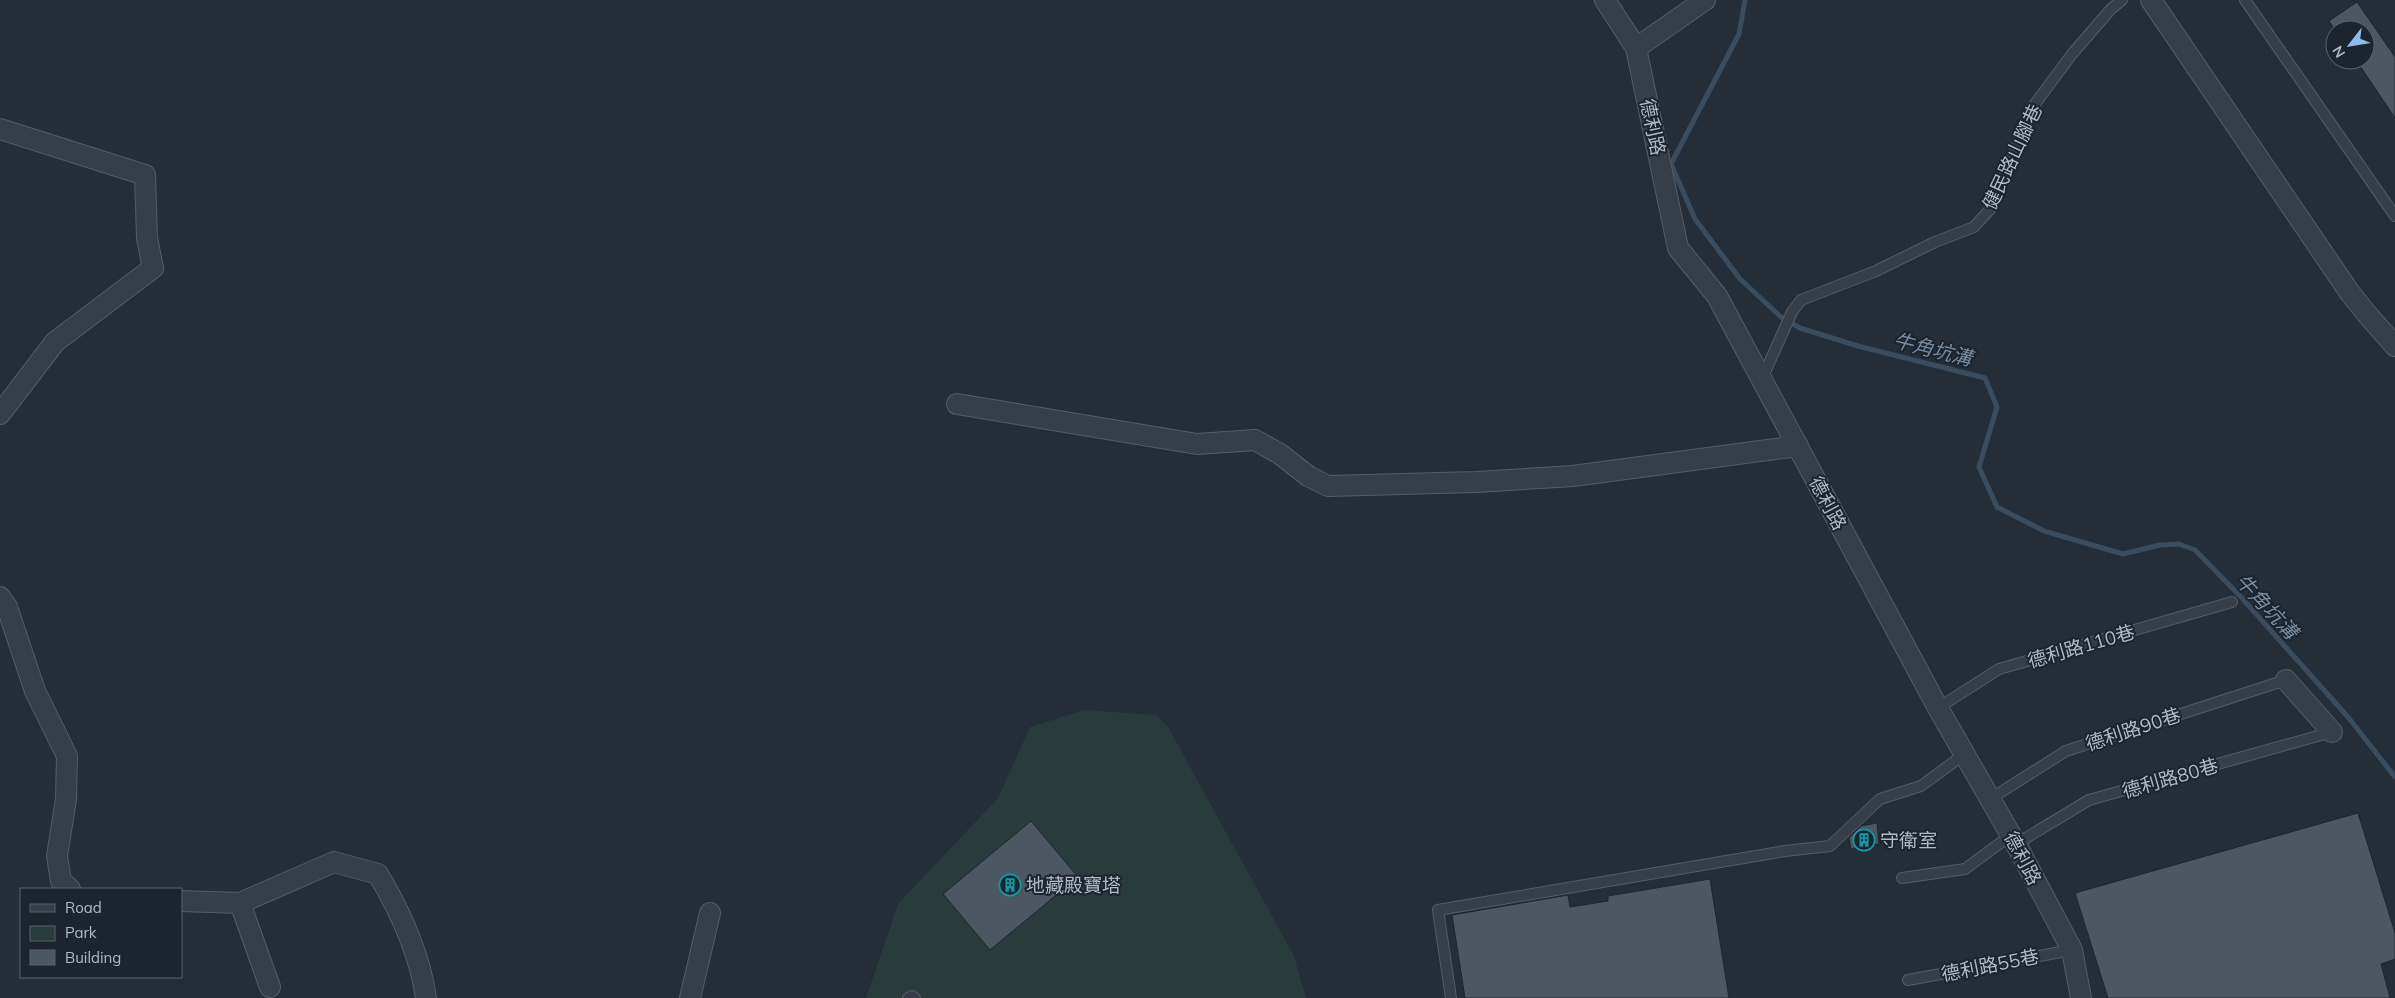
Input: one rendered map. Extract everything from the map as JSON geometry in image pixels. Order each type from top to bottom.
[{"type":"street","name":"德利路","points":[[1605,0],[1636,48],[1678,248],[1717,296],[1938,708],[1966,753],[2014,839],[2072,950],[2082,998]]},
{"type":"street","points":[[1636,48],[1705,0]]},
{"type":"street","points":[[2151,0],[2350,293],[2395,346]]},
{"type":"street","points":[[0,129],[145,175],[147,238],[153,268],[55,342],[0,414]]},
{"type":"street","points":[[957,404],[1197,444],[1255,440],[1328,486],[1476,482],[1573,476],[1798,446]]},
{"type":"street","points":[[0,597],[6,607],[35,691],[68,756],[66,799],[57,856],[61,881],[69,888]]},
{"type":"street","points":[[2286,680],[2332,732]]},
{"type":"street","points":[[182,901],[240,904],[334,862],[378,874],[398,910],[423,977],[426,998]]},
{"type":"street","points":[[240,904],[270,986]]},
{"type":"street","points":[[690,998],[710,913]]},
{"type":"lane","name":"健民路山腳巷","points":[[1762,379],[1785,326],[1801,300],[1876,271],[1935,242],[1974,227],[1992,208],[2032,108],[2072,54],[2111,9],[2122,0]]},
{"type":"lane","points":[[2245,0],[2395,216]]},
{"type":"lane","name":"德利路110巷","points":[[1938,708],[1999,670],[2232,602]]},
{"type":"lane","name":"德利路90巷","points":[[1990,799],[2066,751],[2286,680]]},
{"type":"lane","name":"德利路80巷","points":[[1902,878],[1965,868],[2014,839],[2090,800],[2332,732]]},
{"type":"lane","points":[[1451,998],[1438,910],[1785,851],[1830,846],[1880,799],[1921,786],[1966,753]]},
{"type":"lane","name":"德利路55巷","points":[[1908,980],[2072,950]]},
{"type":"lane","points":[[908,998],[915,998]]},
{"type":"green space","points":[[1084,710],[1156,715],[1168,727],[1294,956],[1306,998],[866,998],[898,904],[998,798],[1030,727]]},
{"type":"building","points":[[2357,2],[2369,20],[2330,20]]},
{"type":"building","points":[[2375,28],[2395,57],[2395,118],[2363,70],[2375,70]]},
{"type":"building","points":[[2358,813],[2395,933],[2395,959],[2381,964],[2390,998],[2108,998],[2075,893]]},
{"type":"building","name":"地藏殿寶塔","points":[[1031,821],[1078,877],[990,950],[943,894]]},
{"type":"building","name":"守衛室","points":[[1877,823],[1879,844],[1851,849],[1849,838],[1861,826]]},
{"type":"building","points":[[1710,879],[1729,998],[1465,998],[1452,915],[1568,895],[1570,907],[1608,901],[1608,896]]},
{"type":"waterway","name":"牛角坑溝","points":[[1745,0],[1739,34],[1671,164],[1695,219],[1740,279],[1781,317],[1800,328],[1858,346],[1985,378],[1997,407],[1979,467],[1997,507],[2044,531],[2123,554],[2160,545],[2179,544],[2195,550],[2241,597],[2348,717],[2395,777]]},
{"type":"place","name":"守衛室","points":[[1864,840]]},
{"type":"place","name":"地藏殿寶塔","points":[[1010,885]]}]
